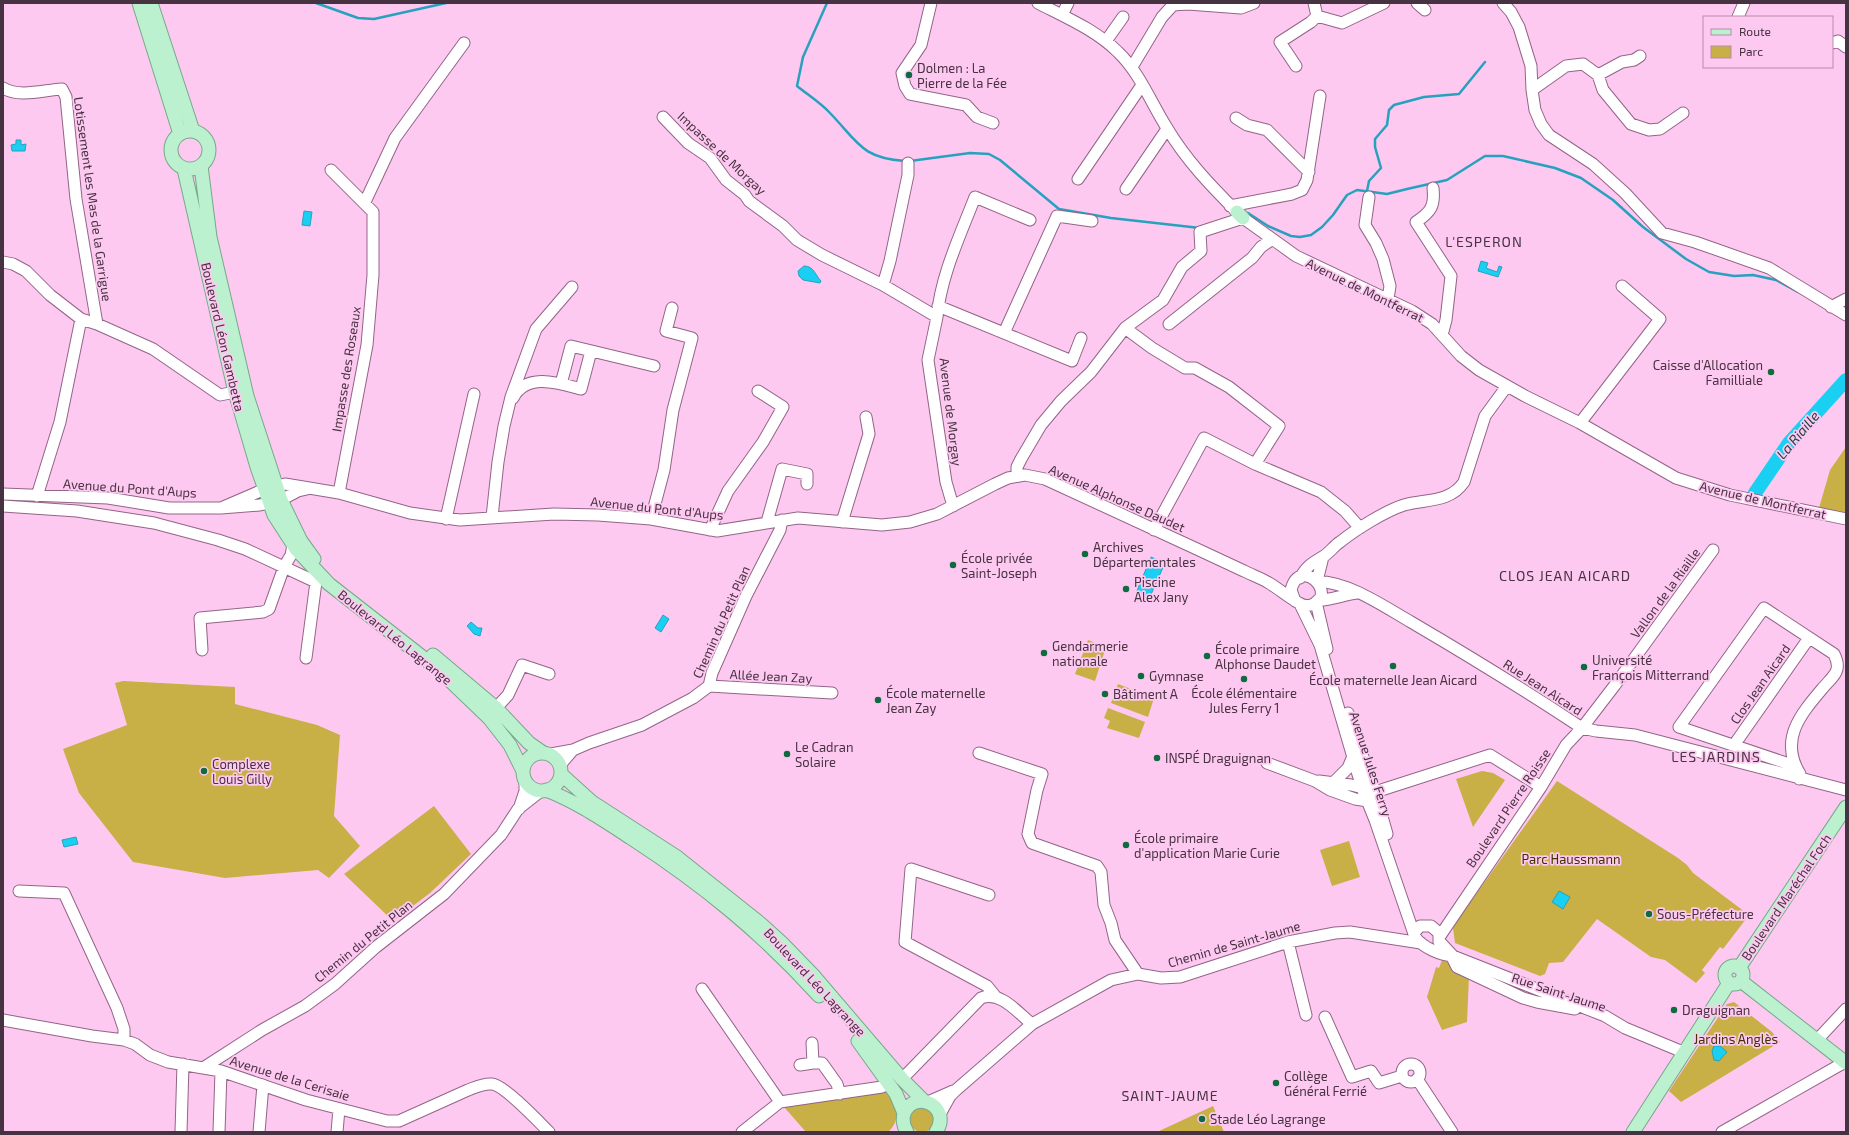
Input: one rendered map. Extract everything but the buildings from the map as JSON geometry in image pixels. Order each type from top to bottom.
[{"type":"main road","points":[[139,3],[180,134]]},
{"type":"main road","points":[[151,3],[193,131]]},
{"type":"main road","points":[[193,131],[204,137],[209,149],[206,162],[201,166],[190,169],[184,168],[174,161],[170,150],[172,143],[180,134],[193,131]]},
{"type":"main road","name":"Boulevard Léon Gambetta","points":[[201,166],[210,236],[237,385],[260,439],[270,487]]},
{"type":"main road","name":"Boulevard Léon Gambetta","points":[[184,168],[248,436],[275,502]]},
{"type":"main road","name":"Boulevard Léo Lagrange","points":[[275,502],[306,560],[318,579],[329,584],[439,670],[489,718],[510,744],[524,775]]},
{"type":"main road","name":"Boulevard Léo Lagrange","points":[[297,543],[329,576],[352,596],[444,663],[496,708],[529,743],[546,753]]},
{"type":"main road","points":[[546,753],[560,770],[556,785],[543,791],[532,788],[524,775],[524,763],[531,755],[546,753]]},
{"type":"main road","name":"Boulevard Léo Lagrange","points":[[560,770],[592,802],[677,857],[761,924],[782,943],[813,976],[902,1079],[927,1102],[934,1105],[939,1122]]},
{"type":"main road","name":"Boulevard Léo Lagrange","points":[[543,791],[588,810],[668,862],[704,888],[745,922],[788,962],[867,1051],[896,1094],[903,1125]]},
{"type":"main road","name":"Boulevard Maréchal Foch","points":[[1633,1132],[1683,1052],[1736,977],[1846,807]]},
{"type":"main road","points":[[1736,977],[1846,1062]]},
{"type":"main road","points":[[903,1125],[913,1104],[927,1102]]},
{"type":"main road","points":[[939,1122],[950,1132]]},
{"type":"street","points":[[931,3],[921,45],[902,73],[905,86],[910,94],[966,105],[977,118],[993,123]]},
{"type":"street","name":"Avenue de Montferrat","points":[[1038,3],[1062,15],[1106,41],[1118,52],[1132,67],[1167,129],[1198,172],[1238,213],[1271,240],[1296,256],[1388,299],[1423,318],[1442,334],[1461,356],[1479,370],[1580,423],[1676,478],[1730,495],[1846,519]]},
{"type":"street","points":[[1062,15],[1068,3]]},
{"type":"street","points":[[1132,67],[1162,17],[1174,4],[1241,8],[1254,3]]},
{"type":"street","points":[[1314,3],[1317,16]]},
{"type":"street","points":[[1317,16],[1342,23],[1384,3]]},
{"type":"street","points":[[1503,3],[1512,12],[1526,46],[1531,66],[1532,90],[1536,110],[1541,124],[1549,134],[1593,164],[1625,193],[1662,233],[1694,242],[1769,268],[1846,315]]},
{"type":"street","points":[[1738,16],[1744,3]]},
{"type":"street","points":[[1296,66],[1280,42],[1311,22],[1317,16]]},
{"type":"street","points":[[1106,41],[1123,17]]},
{"type":"street","points":[[1833,42],[1838,41],[1846,47]]},
{"type":"street","points":[[365,202],[395,138],[464,43]]},
{"type":"street","points":[[1598,75],[1622,62],[1634,60],[1640,56]]},
{"type":"street","points":[[1532,90],[1566,66],[1583,64],[1598,75],[1603,90],[1631,124],[1649,130],[1660,129],[1683,113]]},
{"type":"street","points":[[1078,179],[1142,85]]},
{"type":"street","name":"Lotissement les Mas de la Garrigue","points":[[3,88],[10,92],[62,89],[66,97],[76,199],[97,324]]},
{"type":"street","points":[[1017,476],[1017,467],[1042,425],[1061,401],[1091,372],[1125,328],[1163,300],[1182,266],[1201,251],[1200,232],[1238,213],[1297,193],[1306,186],[1320,96]]},
{"type":"street","name":"Impasse de Morgay","points":[[663,117],[688,143],[710,158],[726,180],[745,195],[749,201],[783,226],[797,240],[822,255],[883,285]]},
{"type":"street","points":[[1236,118],[1247,125],[1267,130],[1309,172]]},
{"type":"street","points":[[1126,189],[1167,129]]},
{"type":"street","points":[[908,163],[907,181],[890,261],[883,285],[937,312],[1004,333],[1072,361],[1081,338]]},
{"type":"street","name":"Impasse des Roseaux","points":[[331,170],[365,202],[373,212],[373,275],[367,345],[339,493]]},
{"type":"street","points":[[1433,188],[1434,199],[1429,213],[1416,222],[1451,276],[1446,320],[1442,334]]},
{"type":"street","name":"Avenue de Morgay","points":[[953,506],[946,482],[928,360],[948,266],[975,197],[1030,220]]},
{"type":"street","points":[[1368,197],[1365,225],[1376,243],[1383,259],[1390,286],[1388,299]]},
{"type":"street","points":[[1004,333],[1057,216],[1092,221]]},
{"type":"street","points":[[1170,324],[1252,258],[1261,247],[1271,240]]},
{"type":"street","points":[[3,262],[13,264],[26,271],[50,295],[81,319],[97,324],[153,348],[212,390],[237,385]]},
{"type":"street","points":[[1580,423],[1660,319],[1622,286]]},
{"type":"street","points":[[492,517],[498,462],[507,412],[536,329],[572,287]]},
{"type":"street","points":[[1831,307],[1846,299]]},
{"type":"street","points":[[651,519],[664,470],[673,410],[692,338],[666,331],[672,308]]},
{"type":"street","points":[[37,496],[60,422],[81,319]]},
{"type":"street","points":[[1125,328],[1152,348],[1185,368],[1195,368],[1229,387],[1279,426],[1255,464]]},
{"type":"street","points":[[561,384],[571,346],[654,366]]},
{"type":"street","points":[[507,412],[517,391],[528,383],[542,381],[581,389],[591,351]]},
{"type":"street","points":[[1358,593],[1336,596],[1329,600],[1317,601],[1310,605],[1297,602],[1291,590],[1308,567],[1318,558],[1324,556],[1339,542],[1360,528],[1403,506],[1445,498],[1459,489],[1464,482],[1485,416],[1507,386]]},
{"type":"street","points":[[710,530],[728,491],[763,442],[783,407],[758,391]]},
{"type":"street","points":[[446,519],[474,394]]},
{"type":"street","points":[[842,522],[869,434],[866,417]]},
{"type":"street","points":[[1154,530],[1204,438],[1255,464],[1321,492],[1345,511],[1360,528]]},
{"type":"street","points":[[767,522],[782,469],[807,474],[807,484]]},
{"type":"street","name":"Avenue Alphonse Daudet","points":[[953,506],[995,484],[1017,476],[1025,475],[1045,480],[1269,583],[1297,602]]},
{"type":"street","name":"Avenue du Pont d'Aups","points":[[221,508],[270,487],[285,484],[339,493],[410,513],[446,519],[460,520],[554,514],[598,515],[651,519],[710,530],[724,530],[767,522],[807,518],[868,525],[895,524],[925,518],[953,506]]},
{"type":"street","name":"Avenue du Pont d'Aups","points":[[3,494],[108,498],[169,508],[221,508],[258,506],[275,502],[298,491],[309,489]]},
{"type":"street","name":"Avenue du Pont d'Aups","points":[[3,501],[37,496]]},
{"type":"street","points":[[3,506],[77,511],[154,523],[246,549],[284,567],[318,579],[306,658]]},
{"type":"street","name":"Chemin du Petit Plan","points":[[546,753],[573,750],[642,725],[692,698],[709,686],[712,673],[746,596],[780,530],[782,520]]},
{"type":"street","points":[[202,650],[200,618],[263,612],[269,609],[284,567],[292,555],[297,543]]},
{"type":"street","name":"Vallon de la Riaille","points":[[1582,728],[1713,550]]},
{"type":"street","points":[[1317,581],[1324,556]]},
{"type":"street","points":[[284,567],[293,562],[306,560]]},
{"type":"street","points":[[1269,583],[1309,576],[1317,581],[1321,590],[1317,601]]},
{"type":"street","name":"Rue Jean Aicard","points":[[1317,581],[1332,583],[1358,593],[1504,677],[1582,728],[1596,732],[1635,735],[1846,790]]},
{"type":"street","points":[[1320,614],[1329,600]]},
{"type":"street","name":"Avenue Jules Ferry","points":[[1317,601],[1327,647],[1368,775],[1375,792],[1411,912],[1413,931]]},
{"type":"street","name":"Avenue Jules Ferry","points":[[1297,602],[1320,645],[1362,788],[1368,801],[1413,931]]},
{"type":"street","name":"Clos Jean Aicard","points":[[1795,766],[1679,727],[1764,608],[1834,654],[1838,662],[1836,671],[1811,702],[1794,728],[1791,742],[1795,766],[1800,774],[1799,778]]},
{"type":"street","name":"Clos Jean Aicard","points":[[1734,745],[1809,638]]},
{"type":"street","points":[[496,708],[508,695],[522,665],[549,674]]},
{"type":"street","name":"Allée Jean Zay","points":[[709,686],[832,693]]},
{"type":"street","name":"Boulevard Pierre Roisse","points":[[1436,938],[1460,906],[1541,787],[1566,745],[1582,728]]},
{"type":"street","name":"Chemin du Petit Plan","points":[[560,770],[573,750]]},
{"type":"street","points":[[979,753],[1042,774],[1037,790],[1028,834],[1029,839],[1032,844],[1097,866],[1101,872],[1104,905],[1111,923],[1115,940],[1138,974]]},
{"type":"street","points":[[1267,763],[1315,781],[1330,790],[1349,797],[1368,801],[1375,792],[1490,755],[1541,787]]},
{"type":"street","points":[[1333,783],[1348,768],[1353,756]]},
{"type":"street","name":"Chemin du Petit Plan","points":[[203,1068],[311,1001],[335,984],[376,947],[444,894],[501,835],[518,809],[525,791],[524,775]]},
{"type":"street","points":[[1315,781],[1362,788],[1375,792]]},
{"type":"street","name":"Chemin du Petit Plan","points":[[518,809],[543,791]]},
{"type":"street","points":[[989,895],[911,869],[905,942],[987,986],[996,997],[1032,1024]]},
{"type":"street","points":[[19,891],[64,893],[117,1008],[124,1029],[124,1040]]},
{"type":"street","points":[[1413,931],[1415,937],[1420,943]]},
{"type":"street","name":"Chemin de Saint-Jaume","points":[[1390,939],[1413,931],[1436,938]]},
{"type":"street","name":"Chemin de Saint-Jaume","points":[[956,1090],[1032,1024],[1111,980],[1138,974],[1161,978],[1180,977],[1288,942],[1335,933],[1350,932],[1420,943],[1436,938]]},
{"type":"street","name":"Rue Saint-Jaume","points":[[1436,938],[1439,953],[1452,956],[1457,966],[1523,998],[1573,1008],[1683,1052]]},
{"type":"street","points":[[1288,942],[1306,1015]]},
{"type":"street","points":[[702,989],[780,1102]]},
{"type":"street","points":[[902,1079],[981,998],[991,995],[996,997]]},
{"type":"street","points":[[1817,1040],[1846,1009]]},
{"type":"street","points":[[1325,1017],[1352,1077],[1371,1071],[1379,1083],[1402,1076]]},
{"type":"street","name":"Avenue de la Cerisaie","points":[[3,1020],[92,1036],[124,1040],[135,1044],[150,1055],[168,1062],[221,1071],[306,1100],[393,1122],[399,1121],[480,1085],[493,1084],[505,1090],[549,1132]]},
{"type":"street","points":[[812,1044],[814,1063]]},
{"type":"street","points":[[1722,1132],[1846,1062]]},
{"type":"street","points":[[800,1066],[822,1063],[837,1084],[840,1094]]},
{"type":"street","points":[[181,1132],[183,1064]]},
{"type":"street","points":[[1411,1064],[1418,1068],[1420,1074],[1417,1079],[1409,1082],[1402,1076],[1403,1068],[1411,1064]]},
{"type":"street","points":[[219,1132],[221,1071]]},
{"type":"street","points":[[1417,1079],[1452,1132]]},
{"type":"street","points":[[259,1132],[263,1085]]},
{"type":"street","points":[[742,1132],[780,1102],[882,1087]]},
{"type":"street","points":[[927,1102],[956,1090]]},
{"type":"street","points":[[939,1122],[943,1106],[956,1090]]},
{"type":"street","points":[[337,1132],[339,1108]]},
{"type":"green space","points":[[1846,447],[1846,516],[1819,508],[1830,470]]},
{"type":"green space","points":[[1088,640],[1106,647],[1095,681],[1075,674]]},
{"type":"green space","name":"Complexe Louis Gilly","points":[[123,681],[235,687],[235,704],[317,725],[340,735],[334,816],[360,846],[329,878],[318,870],[225,878],[133,862],[79,793],[63,749],[127,725],[115,683]]},
{"type":"green space","points":[[1118,684],[1154,698],[1148,717],[1111,703]]},
{"type":"green space","points":[[1108,708],[1145,722],[1139,738],[1107,728],[1110,721],[1104,718]]},
{"type":"green space","points":[[1482,771],[1493,773],[1505,780],[1473,827],[1456,779]]},
{"type":"green space","name":"Parc Haussmann","points":[[1557,781],[1678,858],[1687,865],[1693,873],[1749,915],[1723,949],[1720,947],[1702,970],[1705,973],[1696,983],[1665,960],[1651,957],[1597,919],[1563,962],[1549,963],[1545,974],[1540,976],[1455,943],[1453,928],[1459,918]]},
{"type":"green space","points":[[434,806],[471,854],[430,893],[393,921],[344,874]]},
{"type":"green space","points":[[1349,841],[1360,877],[1332,886],[1320,850]]},
{"type":"green space","points":[[1442,960],[1453,964],[1469,976],[1467,1022],[1442,1030],[1427,997],[1436,967],[1439,968]]},
{"type":"green space","name":"Jardins Anglès","points":[[1734,1002],[1772,1032],[1780,1042],[1681,1102],[1669,1091],[1727,1004]]},
{"type":"green space","points":[[886,1091],[895,1106],[896,1112],[893,1127],[888,1132],[806,1132],[784,1107]]},
{"type":"green space","name":"Stade Léo Lagrange","points":[[1213,1106],[1224,1132],[1157,1132]]},
{"type":"green space","points":[[922,1108],[931,1111],[934,1120],[931,1129],[922,1132],[913,1129],[910,1120],[913,1111]]},
{"type":"water","points":[[16,140],[21,140],[21,145],[26,144],[25,151],[12,151],[11,145],[16,144]]},
{"type":"water","points":[[304,211],[312,212],[310,226],[302,225]]},
{"type":"water","points":[[1481,261],[1488,263],[1486,268],[1497,272],[1499,266],[1502,267],[1498,277],[1478,271]]},
{"type":"water","points":[[804,266],[812,269],[821,281],[820,283],[803,280],[799,276],[798,271]]},
{"type":"water","points":[[1151,557],[1165,563],[1149,599],[1136,593]]},
{"type":"water","points":[[663,615],[669,619],[661,632],[655,628]]},
{"type":"water","points":[[471,622],[478,628],[482,628],[480,636],[474,634],[467,626]]},
{"type":"water","points":[[76,837],[78,844],[64,847],[62,840]]},
{"type":"water","points":[[1559,891],[1570,897],[1563,909],[1552,902]]},
{"type":"water","points":[[1714,1046],[1720,1046],[1727,1052],[1719,1061],[1714,1060],[1712,1051]]},
{"type":"waterway","points":[[316,3],[358,18],[374,19],[446,3]]},
{"type":"waterway","points":[[827,3],[803,57],[797,86],[819,102],[854,140],[869,152],[890,159],[905,161]]},
{"type":"waterway","points":[[1367,191],[1369,181],[1381,168],[1375,147],[1375,139],[1387,125],[1389,110],[1394,105],[1424,97],[1459,94],[1485,62]]},
{"type":"waterway","points":[[910,161],[970,153],[989,154],[1000,160],[1059,209],[1111,218],[1200,228]]},
{"type":"waterway","points":[[1245,214],[1248,213],[1268,226],[1291,236],[1300,237],[1311,235],[1322,227],[1333,215],[1347,195],[1357,190],[1387,194],[1447,180],[1485,156],[1503,156],[1555,168],[1581,178],[1613,200],[1643,227],[1686,259],[1709,272],[1734,276],[1753,275],[1776,280],[1798,292]]},
{"type":"waterway","name":"La Riaille","points":[[1755,493],[1789,443],[1846,380]]},
{"type":"place","name":"Dolmen : La Pierre de la Fée","points":[[909,75]]},
{"type":"place","name":"Caisse d'Allocation Familliale","points":[[1771,372]]},
{"type":"place","name":"Archives Départementales","points":[[1085,554]]},
{"type":"place","name":"École privée Saint-Joseph","points":[[953,565]]},
{"type":"place","name":"Piscine Alex Jany","points":[[1126,589]]},
{"type":"place","name":"Gendarmerie nationale","points":[[1044,653]]},
{"type":"place","name":"École primaire Alphonse Daudet","points":[[1207,656]]},
{"type":"place","name":"École maternelle Jean Aicard","points":[[1393,666]]},
{"type":"place","name":"Université François Mitterrand","points":[[1584,667]]},
{"type":"place","name":"Gymnase","points":[[1141,676]]},
{"type":"place","name":"École élémentaire Jules Ferry 1","points":[[1244,679]]},
{"type":"place","name":"Bâtiment A","points":[[1105,694]]},
{"type":"place","name":"École maternelle Jean Zay","points":[[878,700]]},
{"type":"place","name":"Le Cadran Solaire","points":[[787,754]]},
{"type":"place","name":"INSPÉ Draguignan","points":[[1157,758]]},
{"type":"place","name":"Complexe Louis Gilly","points":[[204,771]]},
{"type":"place","name":"École primaire d'application Marie Curie","points":[[1126,845]]},
{"type":"place","name":"Sous-Préfecture","points":[[1649,914]]},
{"type":"place","name":"Draguignan","points":[[1674,1010]]},
{"type":"place","name":"Collège Général Ferrié","points":[[1276,1083]]},
{"type":"place","name":"Stade Léo Lagrange","points":[[1202,1119]]},
{"type":"district","name":"L'ESPERON","points":[[1484,242]]},
{"type":"district","name":"CLOS JEAN AICARD","points":[[1565,576]]},
{"type":"district","name":"LES JARDINS","points":[[1716,757]]},
{"type":"district","name":"SAINT-JAUME","points":[[1170,1096]]}]
